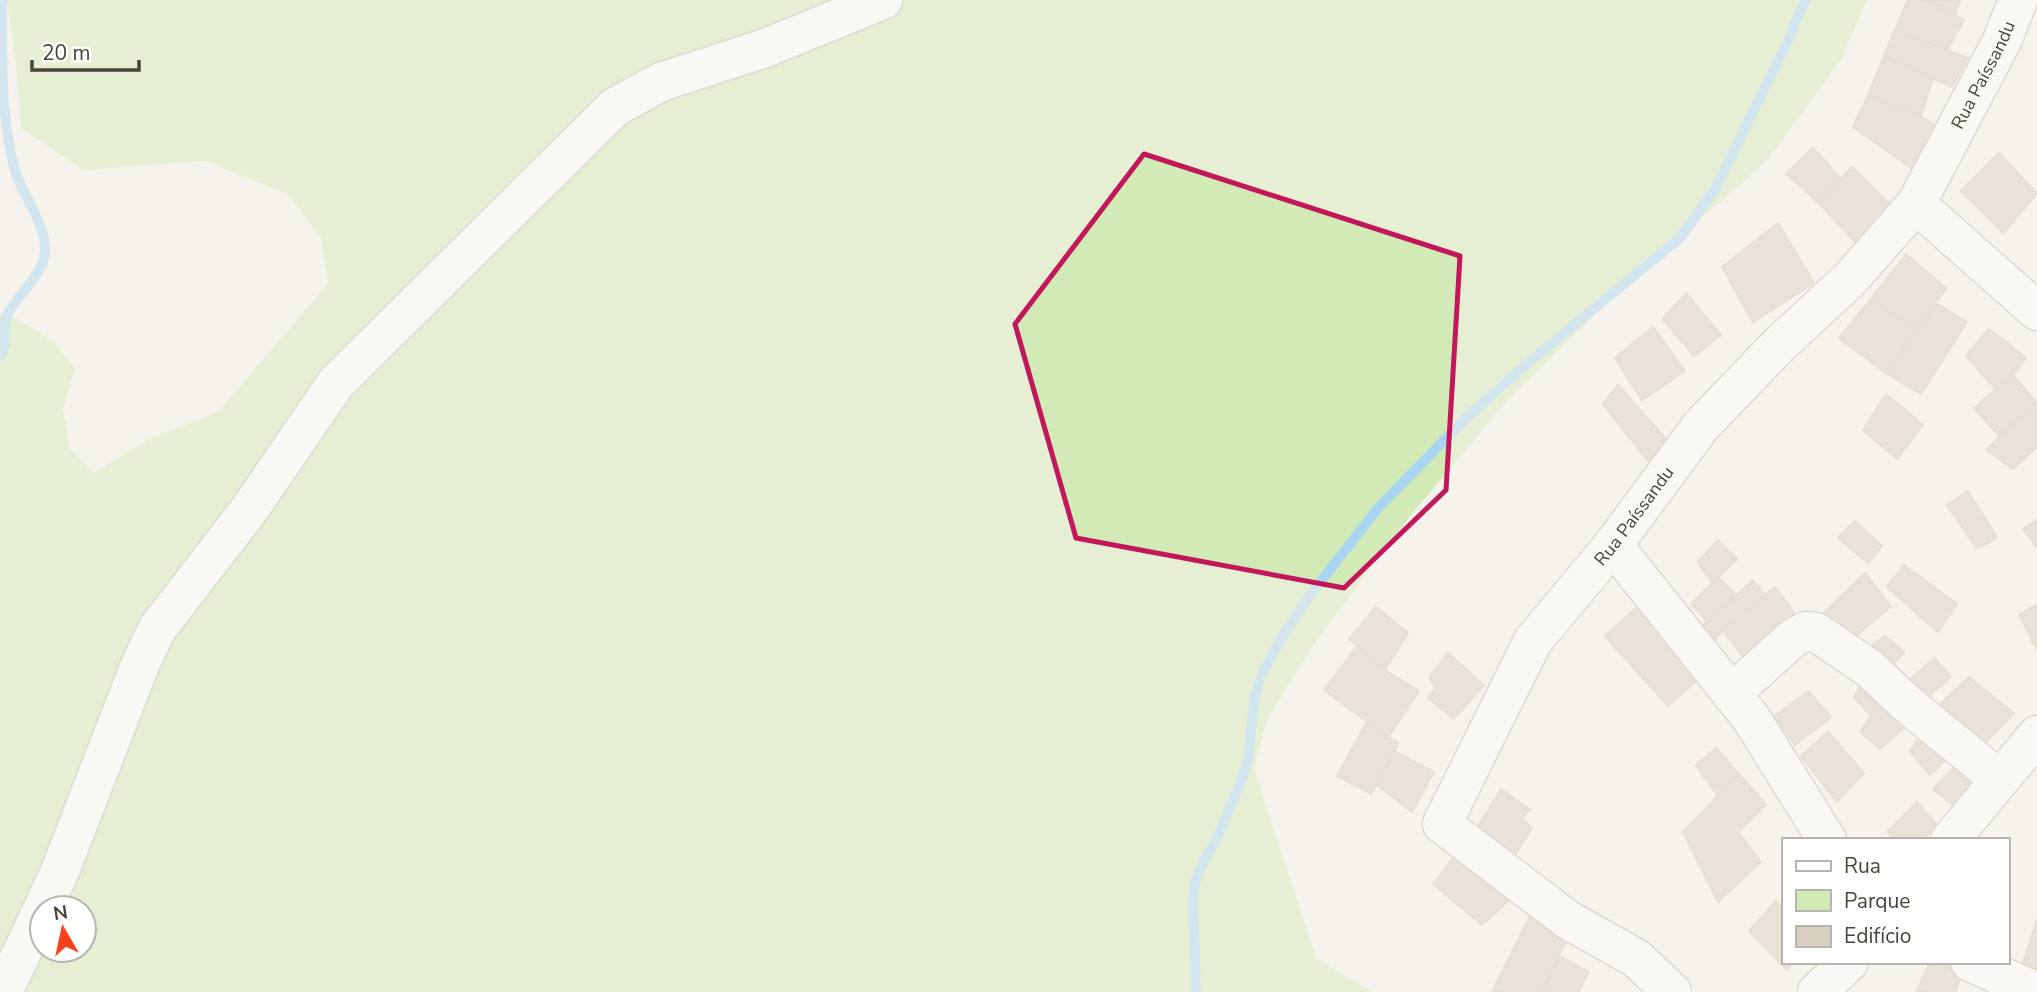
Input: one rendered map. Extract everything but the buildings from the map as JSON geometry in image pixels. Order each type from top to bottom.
[{"type":"street","points":[[49,894],[140,665],[157,629],[249,510],[336,383],[615,107],[661,82],[768,47],[883,0]]},
{"type":"street","name":"Rua Paíssandu","points":[[1672,992],[1636,958],[1568,920],[1442,824],[1533,641],[1613,545],[1701,426],[1779,345],[1851,278],[1916,204],[2002,41],[2018,0]]},
{"type":"street","points":[[1916,204],[2037,311]]},
{"type":"street","points":[[1613,545],[1751,718],[1825,838]]},
{"type":"street","points":[[1731,694],[1793,638],[1806,631],[1816,632],[1870,669],[1906,703],[1999,779]]},
{"type":"street","points":[[1952,838],[2037,735]]},
{"type":"street","points":[[3,992],[28,939]]},
{"type":"street","points":[[1817,992],[1847,964]]},
{"type":"street","points":[[1974,964],[2037,992]]},
{"type":"highlighted area","points":[[1144,154],[1460,256],[1446,490],[1344,588],[1076,538],[1015,324]]},
{"type":"green space","points":[[7,0],[1867,0],[1841,60],[1766,162],[1629,281],[1506,402],[1411,515],[1316,641],[1267,719],[1254,769],[1316,958],[1372,992],[0,992],[0,313],[15,318],[54,342],[75,369],[63,409],[69,447],[94,473],[149,439],[218,412],[328,284],[321,238],[289,195],[206,161],[84,170],[21,128]]},
{"type":"waterway","points":[[0,356],[4,346],[7,315],[32,282],[43,262],[45,250],[41,227],[19,181],[10,150],[3,86],[2,0]]},
{"type":"waterway","points":[[1196,992],[1193,901],[1195,883],[1240,784],[1248,759],[1255,695],[1262,674],[1278,644],[1307,599],[1379,507],[1467,417],[1681,237],[1715,189],[1788,41],[1805,0]]}]
